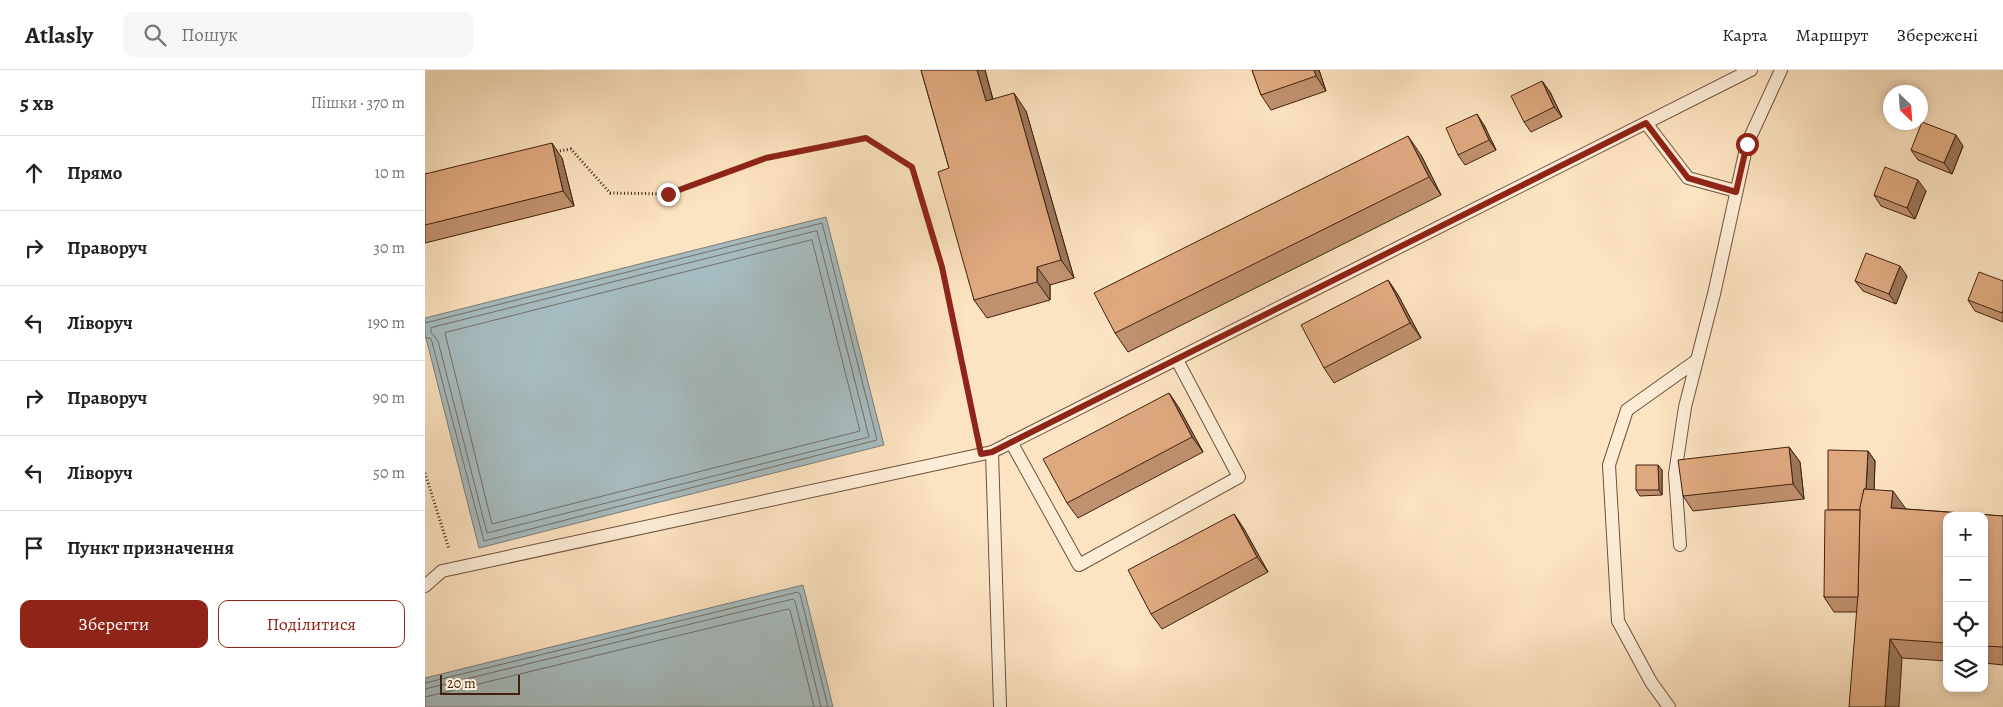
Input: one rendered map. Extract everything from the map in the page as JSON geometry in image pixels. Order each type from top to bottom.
[{"type":"lane","points":[[425,586],[442,571],[986,453],[1177,360],[1751,70]]},
{"type":"lane","points":[[1680,545],[1675,474],[1685,406],[1747,144],[1781,70]]},
{"type":"lane","points":[[1646,123],[1688,178],[1736,192]]},
{"type":"lane","points":[[1011,442],[1079,565],[1239,477],[1177,360]]},
{"type":"lane","points":[[1669,707],[1651,682],[1618,621],[1609,465],[1627,410],[1697,361]]},
{"type":"lane","points":[[986,453],[1000,707]]},
{"type":"path","points":[[552,152],[571,149],[610,193],[668,194],[766,158],[866,138],[912,167],[942,267],[986,453]]},
{"type":"path","points":[[425,474],[455,568]]},
{"type":"water","points":[[826,217],[884,445],[479,548],[425,334],[425,318]]},
{"type":"water","points":[[803,585],[833,707],[425,707],[425,678]]},
{"type":"building","points":[[921,70],[977,70],[986,101],[1014,93],[1061,260],[1037,267],[1037,282],[974,300],[938,172],[949,168]]},
{"type":"building","points":[[1252,70],[1314,70],[1316,76],[1261,95]]},
{"type":"building","points":[[1542,81],[1554,107],[1524,122],[1511,96]]},
{"type":"building","points":[[1477,114],[1489,140],[1458,155],[1446,128]]},
{"type":"building","points":[[1928,124],[1956,135],[1944,163],[1911,150],[1919,130],[1928,130]]},
{"type":"building","points":[[1408,136],[1429,177],[1115,333],[1094,293]]},
{"type":"building","points":[[552,143],[563,191],[425,225],[425,174]]},
{"type":"building","points":[[1885,167],[1918,180],[1907,208],[1874,195]]},
{"type":"building","points":[[1866,253],[1900,266],[1889,294],[1855,281]]},
{"type":"building","points":[[1979,272],[2003,281],[2002,313],[1968,300]]},
{"type":"building","points":[[1388,280],[1410,323],[1324,368],[1301,325]]},
{"type":"building","points":[[1169,393],[1192,437],[1067,503],[1043,459]]},
{"type":"building","points":[[1789,447],[1793,484],[1683,496],[1678,460]]},
{"type":"building","points":[[1828,450],[1868,451],[1866,489],[1864,489],[1860,510],[1828,510]]},
{"type":"building","points":[[1636,465],[1658,465],[1659,490],[1636,490]]},
{"type":"building","points":[[1864,489],[1893,491],[1891,508],[1947,512],[1943,512],[1943,643],[1890,639],[1885,707],[1849,707],[1858,594],[1860,507]]},
{"type":"building","points":[[1825,510],[1860,510],[1858,597],[1824,597]]},
{"type":"building","points":[[1234,514],[1257,557],[1151,614],[1128,570]]},
{"type":"building","points":[[1988,515],[2003,516],[2003,647],[1988,646]]},
{"type":"route","points":[[668,194],[766,158],[866,138],[912,167],[942,267],[981,454],[992,452],[1177,360],[1646,123],[1688,178],[1736,192],[1747,144]]}]
